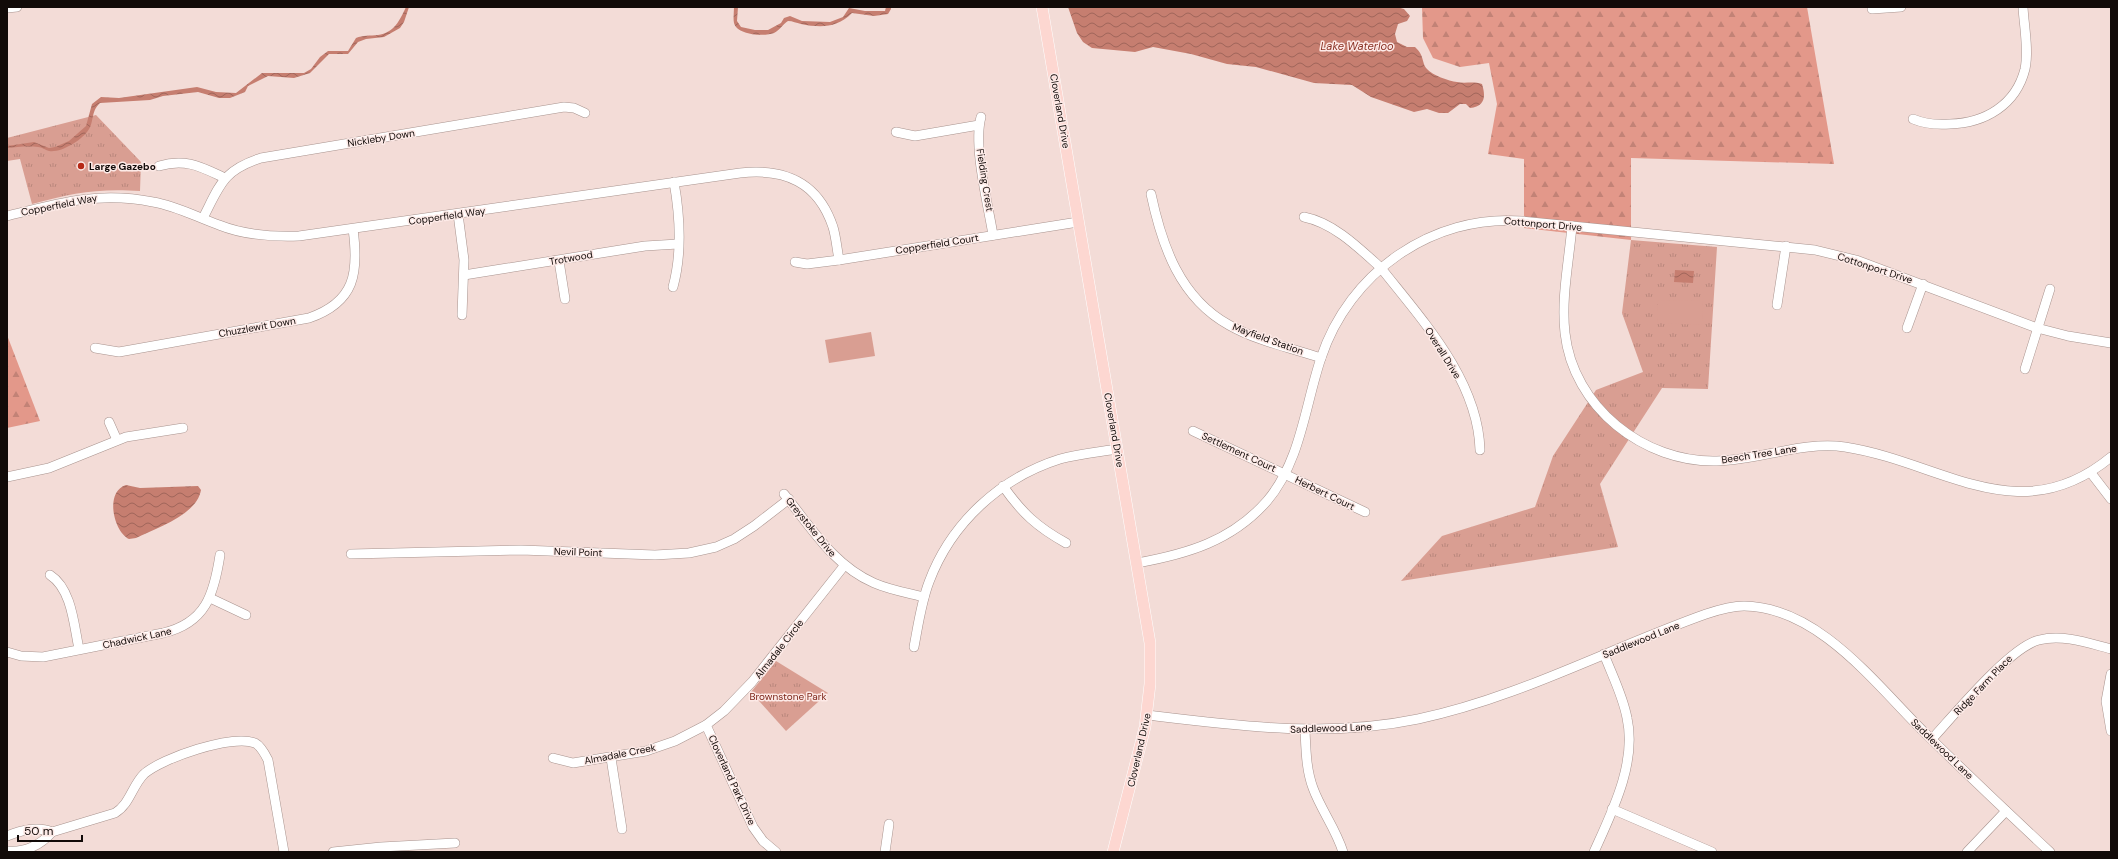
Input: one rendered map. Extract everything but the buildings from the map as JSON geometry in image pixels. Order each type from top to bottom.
[{"type":"main road","name":"Cloverland Drive","points":[[1042,7],[1150,643],[1150,684],[1147,715],[1137,762],[1113,852]]},
{"type":"street","points":[[7,8],[17,7]]},
{"type":"street","points":[[1872,9],[1900,7]]},
{"type":"street","points":[[1913,119],[1933,124],[1968,122],[1989,116],[2005,104],[2020,82],[2025,68],[2023,7]]},
{"type":"street","name":"Nickleby Down","points":[[203,218],[225,178],[241,166],[267,156],[564,107],[574,108],[585,113]]},
{"type":"street","name":"Fielding Crest","points":[[896,132],[915,136],[980,121],[980,149],[993,235]]},
{"type":"street","points":[[159,166],[174,162],[185,162],[225,178]]},
{"type":"street","name":"Copperfield Way","points":[[7,216],[88,197],[112,196],[167,205],[235,231],[278,236],[353,229],[759,171],[783,174],[796,180],[819,199],[828,213],[833,228],[839,260]]},
{"type":"street","points":[[673,287],[678,264],[677,201],[674,182]]},
{"type":"street","name":"Mayfield Station","points":[[1151,194],[1159,230],[1167,254],[1180,278],[1197,299],[1215,315],[1238,330],[1321,358]]},
{"type":"street","points":[[458,214],[464,252],[462,315]]},
{"type":"street","name":"Overall Drive","points":[[1304,217],[1325,224],[1355,245],[1381,268],[1433,334],[1456,372],[1478,423],[1480,450]]},
{"type":"street","name":"Cottonport Drive","points":[[1137,563],[1186,553],[1225,536],[1266,501],[1284,473],[1301,430],[1321,358],[1330,334],[1346,306],[1363,285],[1381,268],[1396,257],[1422,241],[1448,229],[1472,223],[1508,220],[1815,250],[1856,260],[2038,328],[2068,336],[2111,343]]},
{"type":"street","name":"Copperfield Court","points":[[795,262],[807,264],[839,260],[1078,222]]},
{"type":"street","name":"Beech Tree Lane","points":[[1572,226],[1564,321],[1566,341],[1572,364],[1584,389],[1607,417],[1633,438],[1651,448],[1682,459],[1714,461],[1746,458],[1805,447],[1840,447],[1871,453],[1982,486],[2018,492],[2053,489],[2091,472],[2111,458]]},
{"type":"street","name":"Chuzzlewit Down","points":[[95,348],[119,352],[309,318],[321,314],[341,300],[351,283],[355,246],[353,229]]},
{"type":"street","name":"Trotwood","points":[[464,275],[559,261],[645,246],[678,244]]},
{"type":"street","points":[[1777,305],[1786,246]]},
{"type":"street","points":[[559,261],[565,299]]},
{"type":"street","points":[[1907,328],[1923,284]]},
{"type":"street","points":[[2025,369],[2050,290]]},
{"type":"street","points":[[109,422],[117,440]]},
{"type":"street","points":[[7,477],[49,468],[117,440],[131,436],[183,428]]},
{"type":"street","name":"Settlement Court","points":[[1193,431],[1284,473]]},
{"type":"street","points":[[914,647],[924,597],[934,570],[954,535],[973,512],[1003,486],[1022,475],[1058,460],[1117,449]]},
{"type":"street","points":[[2091,472],[2111,499]]},
{"type":"street","name":"Herbert Court","points":[[1284,473],[1365,512]]},
{"type":"street","points":[[1003,486],[1027,517],[1047,532],[1066,543]]},
{"type":"street","name":"Greystoke Drive","points":[[786,497],[826,547],[844,566],[876,584],[924,597]]},
{"type":"street","name":"Nevil Point","points":[[352,554],[521,550],[655,555],[689,553],[716,547],[734,539],[754,526],[786,497]]},
{"type":"street","name":"Chadwick Lane","points":[[7,652],[36,657],[174,630],[195,618],[210,598],[215,584],[220,555]]},
{"type":"street","name":"Almadale Circle","points":[[706,725],[729,706],[752,682],[844,566]]},
{"type":"street","points":[[50,575],[60,586],[67,600],[79,649]]},
{"type":"street","points":[[210,598],[246,615]]},
{"type":"street","name":"Saddlewood Lane","points":[[1147,715],[1250,728],[1305,730],[1372,726],[1438,714],[1489,700],[1657,632],[1722,610],[1745,606],[1772,610],[1801,622],[1832,641],[1855,661],[1932,739],[2050,852]]},
{"type":"street","name":"Ridge Farm Place","points":[[1932,739],[2008,658],[2027,644],[2039,640],[2060,638],[2111,649]]},
{"type":"street","points":[[1594,852],[1612,809],[1625,770],[1628,728],[1624,706],[1604,654]]},
{"type":"street","points":[[2111,674],[2106,701],[2111,731]]},
{"type":"street","name":"Almadale Creek","points":[[553,758],[573,763],[611,758],[667,744],[706,725]]},
{"type":"street","name":"Cloverland Park Drive","points":[[706,725],[753,827],[763,841],[776,852]]},
{"type":"street","points":[[1305,730],[1306,761],[1312,787],[1336,832],[1343,852]]},
{"type":"street","points":[[7,851],[16,852],[27,849],[45,840],[52,832],[114,813],[123,806],[140,779],[150,770],[193,750],[234,743],[256,743],[262,749],[268,760],[284,852]]},
{"type":"street","points":[[611,758],[622,829]]},
{"type":"street","points":[[1612,809],[1712,852]]},
{"type":"street","points":[[1966,852],[2006,811]]},
{"type":"street","points":[[885,852],[889,824]]},
{"type":"street","points":[[7,836],[32,829],[42,829],[52,832]]},
{"type":"street","points":[[333,852],[380,847],[455,843]]},
{"type":"green space","points":[[1422,7],[1807,7],[1834,164],[1631,158],[1631,240],[1524,228],[1524,159],[1488,154],[1497,104],[1489,63],[1460,67],[1433,58],[1423,38]]},
{"type":"green space","points":[[96,115],[141,162],[140,191],[111,190],[85,192],[32,204],[20,159],[7,161],[7,138]]},
{"type":"green space","points":[[1631,240],[1717,247],[1708,389],[1662,388],[1600,484],[1618,547],[1401,581],[1442,536],[1535,507],[1553,456],[1596,390],[1643,372],[1622,313]]},
{"type":"green space","points":[[1658,300],[1703,301],[1702,325],[1657,323]]},
{"type":"green space","points":[[871,332],[875,356],[829,363],[825,340]]},
{"type":"green space","points":[[7,335],[40,421],[7,428]]},
{"type":"green space","name":"Brownstone Park","points":[[776,661],[828,693],[786,731],[751,692]]},
{"type":"water","points":[[406,7],[409,7],[404,22],[400,28],[384,37],[366,39],[358,42],[348,54],[329,54],[310,73],[294,78],[268,76],[248,86],[245,92],[230,98],[219,98],[198,92],[163,96],[150,100],[100,103],[95,110],[91,125],[87,132],[70,146],[54,151],[49,151],[41,147],[7,148],[7,146],[34,142],[49,148],[69,141],[86,126],[92,104],[101,97],[119,98],[197,87],[216,92],[236,93],[262,73],[304,73],[311,69],[320,57],[328,51],[348,51],[356,38],[384,34],[388,32],[399,21]]},
{"type":"water","points":[[734,7],[738,7],[737,21],[741,27],[755,30],[768,30],[781,23],[784,18],[790,16],[802,21],[830,22],[843,17],[849,8],[865,11],[885,11],[886,7],[891,7],[891,9],[888,14],[874,16],[852,13],[841,22],[828,26],[799,24],[788,21],[774,33],[758,35],[745,32],[736,27],[734,23]]},
{"type":"water","name":"Lake Waterloo","points":[[1068,7],[1397,7],[1404,9],[1410,16],[1407,21],[1398,24],[1395,34],[1397,42],[1407,47],[1415,47],[1422,56],[1427,69],[1445,79],[1463,83],[1482,84],[1484,97],[1481,103],[1475,107],[1470,108],[1466,104],[1460,104],[1448,113],[1439,113],[1427,109],[1414,112],[1371,97],[1352,85],[1314,83],[1256,67],[1227,64],[1191,54],[1153,47],[1135,52],[1092,48],[1083,42],[1077,33]]},
{"type":"water","points":[[1675,270],[1694,271],[1693,283],[1674,282]]},
{"type":"water","points":[[126,485],[140,488],[198,486],[201,490],[198,499],[184,514],[154,530],[136,538],[129,539],[119,529],[113,503],[115,495],[119,489]]},
{"type":"place","name":"Large Gazebo","points":[[81,166]]}]
